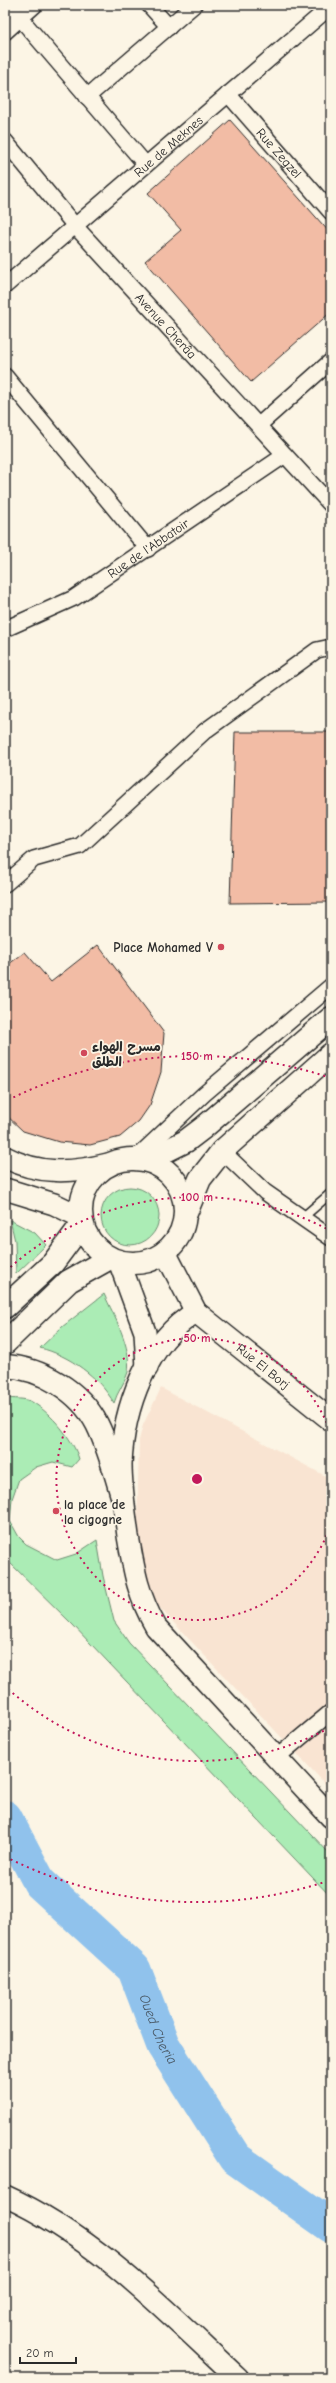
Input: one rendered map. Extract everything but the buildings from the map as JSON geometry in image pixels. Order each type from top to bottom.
[{"type":"highway","points":[[331,1018],[203,1128],[180,1144],[142,1159],[122,1159],[108,1164],[90,1181],[81,1204],[82,1221],[93,1244],[115,1259],[138,1263],[153,1259],[166,1252],[176,1241],[183,1228],[186,1213],[200,1179],[222,1151],[331,1054]]},
{"type":"highway","points":[[142,1159],[166,1170],[180,1186],[186,1213]]},
{"type":"highway","points":[[5,1307],[53,1263],[82,1221]]},
{"type":"highway","points":[[5,1343],[69,1281],[115,1259]]},
{"type":"highway","points":[[5,1366],[17,1367],[49,1377],[76,1397],[96,1423],[122,1496]]},
{"type":"main road","points":[[5,1157],[26,1166],[64,1172],[84,1171],[108,1164]]},
{"type":"main road","points":[[5,1189],[54,1204],[82,1221]]},
{"type":"main road","points":[[166,1252],[196,1312],[180,1321],[166,1337],[147,1368],[134,1398],[125,1430],[121,1463],[122,1496],[137,1589],[145,1609],[156,1627],[331,1817]]},
{"type":"main road","points":[[115,1259],[143,1326],[147,1344],[147,1368]]},
{"type":"main road","name":"Rue El Borj","points":[[196,1312],[331,1420]]},
{"type":"main road","points":[[5,2196],[47,2218],[85,2243],[125,2274],[238,2378]]},
{"type":"street","points":[[9,5],[19,19],[146,166]]},
{"type":"street","points":[[5,32],[35,5]]},
{"type":"street","points":[[149,5],[169,27]]},
{"type":"street","points":[[87,97],[194,5]]},
{"type":"street","name":"Rue de Meknes","points":[[5,286],[331,6]]},
{"type":"street","name":"Rue Zegzel","points":[[228,94],[331,212]]},
{"type":"street","name":"Avenue Cherâa","points":[[5,141],[75,226],[331,505]]},
{"type":"street","points":[[259,425],[331,361]]},
{"type":"street","points":[[5,376],[148,549]]},
{"type":"street","name":"Rue de l'Abbatoir","points":[[5,629],[74,598],[285,455]]},
{"type":"street","points":[[5,884],[34,859],[80,846],[205,731],[317,650],[331,647]]},
{"type":"street","points":[[142,1159],[199,1099],[331,986]]},
{"type":"street","points":[[222,1151],[265,1192],[331,1238]]},
{"type":"street","points":[[276,1758],[331,1712]]},
{"type":"lane","points":[[302,1218],[331,1193]]},
{"type":"shaded area","points":[[161,1388],[331,1479],[331,1790],[158,1606],[147,1584],[137,1531],[139,1440],[143,1425]]},
{"type":"green space","points":[[130,1187],[146,1192],[154,1200],[159,1216],[154,1232],[146,1240],[130,1245],[114,1240],[106,1232],[101,1216],[106,1200],[114,1192]]},
{"type":"green space","points":[[10,1220],[35,1233],[46,1245],[16,1274],[15,1241]]},
{"type":"green space","points":[[104,1294],[125,1342],[129,1362],[127,1376],[114,1403],[100,1384],[82,1368],[62,1356],[40,1348],[62,1327]]},
{"type":"green space","points":[[5,1398],[23,1399],[29,1401],[47,1413],[67,1435],[79,1459],[72,1467],[53,1462],[36,1467],[19,1479],[12,1499],[10,1521],[19,1537],[26,1544],[57,1560],[76,1554],[97,1540],[103,1576],[114,1621],[129,1643],[331,1855],[331,1897],[72,1624],[5,1558]]},
{"type":"waterway","name":"Oued Cheria","points":[[5,1817],[40,1883],[134,1969],[163,2045],[235,2158],[331,2226]]},
{"type":"place","name":"Place Mohamed V","points":[[221,947]]},
{"type":"place","name":"مسرح الهواء الطلق","points":[[84,1053]]},
{"type":"place","name":"la place de la cigogne","points":[[56,1511]]}]
